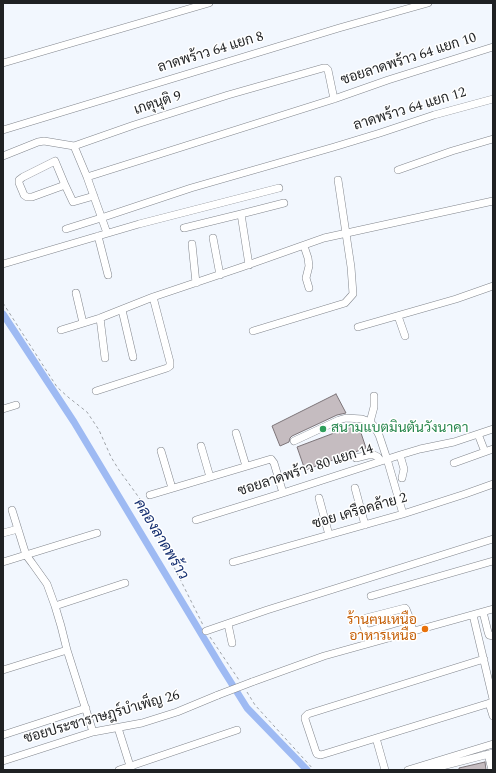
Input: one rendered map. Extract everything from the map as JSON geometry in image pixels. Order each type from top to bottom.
[{"type":"street","points":[[3,63],[209,3]]},
{"type":"street","name":"ลาดพร้าว 64 แยก 8","points":[[3,130],[339,28],[428,3]]},
{"type":"street","name":"ซอยลาดพร้าว 64 แยก 10","points":[[88,177],[493,47]]},
{"type":"street","name":"เกตุนุติ 9","points":[[3,156],[44,141],[74,146],[228,95],[323,68],[328,70],[334,98]]},
{"type":"street","name":"ลาดพร้าว 64 แยก 12","points":[[66,229],[191,188],[334,147],[434,115],[493,99]]},
{"type":"street","points":[[398,170],[452,151],[493,139]]},
{"type":"street","points":[[74,146],[88,177],[106,233]]},
{"type":"street","points":[[65,185],[32,197],[27,197],[24,196],[19,180],[55,161],[73,202],[94,196]]},
{"type":"street","points":[[253,331],[345,303],[353,294],[351,267],[338,180]]},
{"type":"street","points":[[3,264],[106,233],[279,188]]},
{"type":"street","points":[[61,330],[100,318],[153,297],[324,238],[493,200]]},
{"type":"street","points":[[184,228],[284,202]]},
{"type":"street","points":[[241,214],[249,265]]},
{"type":"street","points":[[98,236],[108,275]]},
{"type":"street","points":[[213,238],[220,275]]},
{"type":"street","points":[[192,244],[196,283]]},
{"type":"street","points":[[304,246],[309,266],[306,278],[309,288]]},
{"type":"street","points":[[358,328],[456,299],[493,286]]},
{"type":"street","points":[[76,293],[83,323]]},
{"type":"street","points":[[96,391],[170,366],[153,297]]},
{"type":"street","points":[[122,310],[134,357]]},
{"type":"street","points":[[398,316],[405,336]]},
{"type":"street","points":[[100,318],[105,358]]},
{"type":"street","points":[[370,422],[374,407],[374,396]]},
{"type":"street","points":[[3,409],[16,406]]},
{"type":"street","points":[[294,441],[346,418],[362,419],[370,422],[379,435],[384,460],[403,514]]},
{"type":"street","name":"ซอยลาดพร้าว 80 แยก 14","points":[[196,520],[400,455],[454,442],[493,429]]},
{"type":"street","points":[[236,433],[246,466]]},
{"type":"street","points":[[478,434],[485,452]]},
{"type":"street","points":[[200,446],[210,477]]},
{"type":"street","points":[[454,463],[493,449]]},
{"type":"street","points":[[161,451],[172,488]]},
{"type":"street","points":[[356,458],[374,455],[384,460]]},
{"type":"street","points":[[400,455],[404,469],[402,478]]},
{"type":"street","points":[[150,495],[271,459],[274,463],[283,493]]},
{"type":"street","name":"ซอย เครือคล้าย 2","points":[[233,562],[403,514],[493,484]]},
{"type":"street","points":[[355,488],[366,524]]},
{"type":"street","points":[[318,498],[329,535]]},
{"type":"street","points":[[12,510],[26,555],[47,584],[93,732]]},
{"type":"street","points":[[3,533],[18,529]]},
{"type":"street","points":[[3,562],[96,533]]},
{"type":"street","points":[[206,631],[267,610],[493,539]]},
{"type":"street","points":[[371,596],[493,561]]},
{"type":"street","points":[[55,606],[125,583]]},
{"type":"street","points":[[410,619],[369,631],[366,630],[363,624],[363,621],[366,618],[403,608],[406,609],[410,619],[413,631]]},
{"type":"street","name":"ซอยประชาราษฎร์บำเพ็ญ 26","points":[[3,761],[93,732],[142,723],[177,712],[252,682],[324,656],[493,609]]},
{"type":"street","points":[[483,612],[489,635],[493,636]]},
{"type":"street","points":[[473,615],[484,659],[492,701],[493,716]]},
{"type":"street","points":[[228,624],[232,643]]},
{"type":"street","points":[[3,670],[67,650]]},
{"type":"street","points":[[484,659],[305,716],[316,752],[319,755],[492,701]]},
{"type":"street","points":[[3,735],[86,708]]},
{"type":"street","points":[[118,728],[130,768]]},
{"type":"street","points":[[119,770],[130,768],[237,730]]},
{"type":"street","points":[[376,738],[385,770]]},
{"type":"street","points":[[408,770],[493,744]]},
{"type":"street","points":[[427,770],[490,754],[492,770]]},
{"type":"path","points":[[3,303],[57,387],[87,412],[99,430],[111,457],[126,481],[140,499],[206,631],[240,681]]},
{"type":"path","points":[[244,687],[255,705],[314,770]]},
{"type":"building","points":[[336,394],[346,413],[337,415],[292,436],[289,442],[280,446],[272,426]]},
{"type":"building","points":[[358,424],[366,448],[305,470],[297,447]]},
{"type":"building","points":[[485,762],[486,770],[459,770],[459,768]]},
{"type":"waterway","name":"คลองลาดพร้าว","points":[[3,314],[74,422],[247,708],[307,770]]},
{"type":"place","name":"สนามแบตมินตันวังนาคา","points":[[323,429]]},
{"type":"place","name":"ร้านฅนเหนือ อาหารเหนือ","points":[[425,629]]}]
